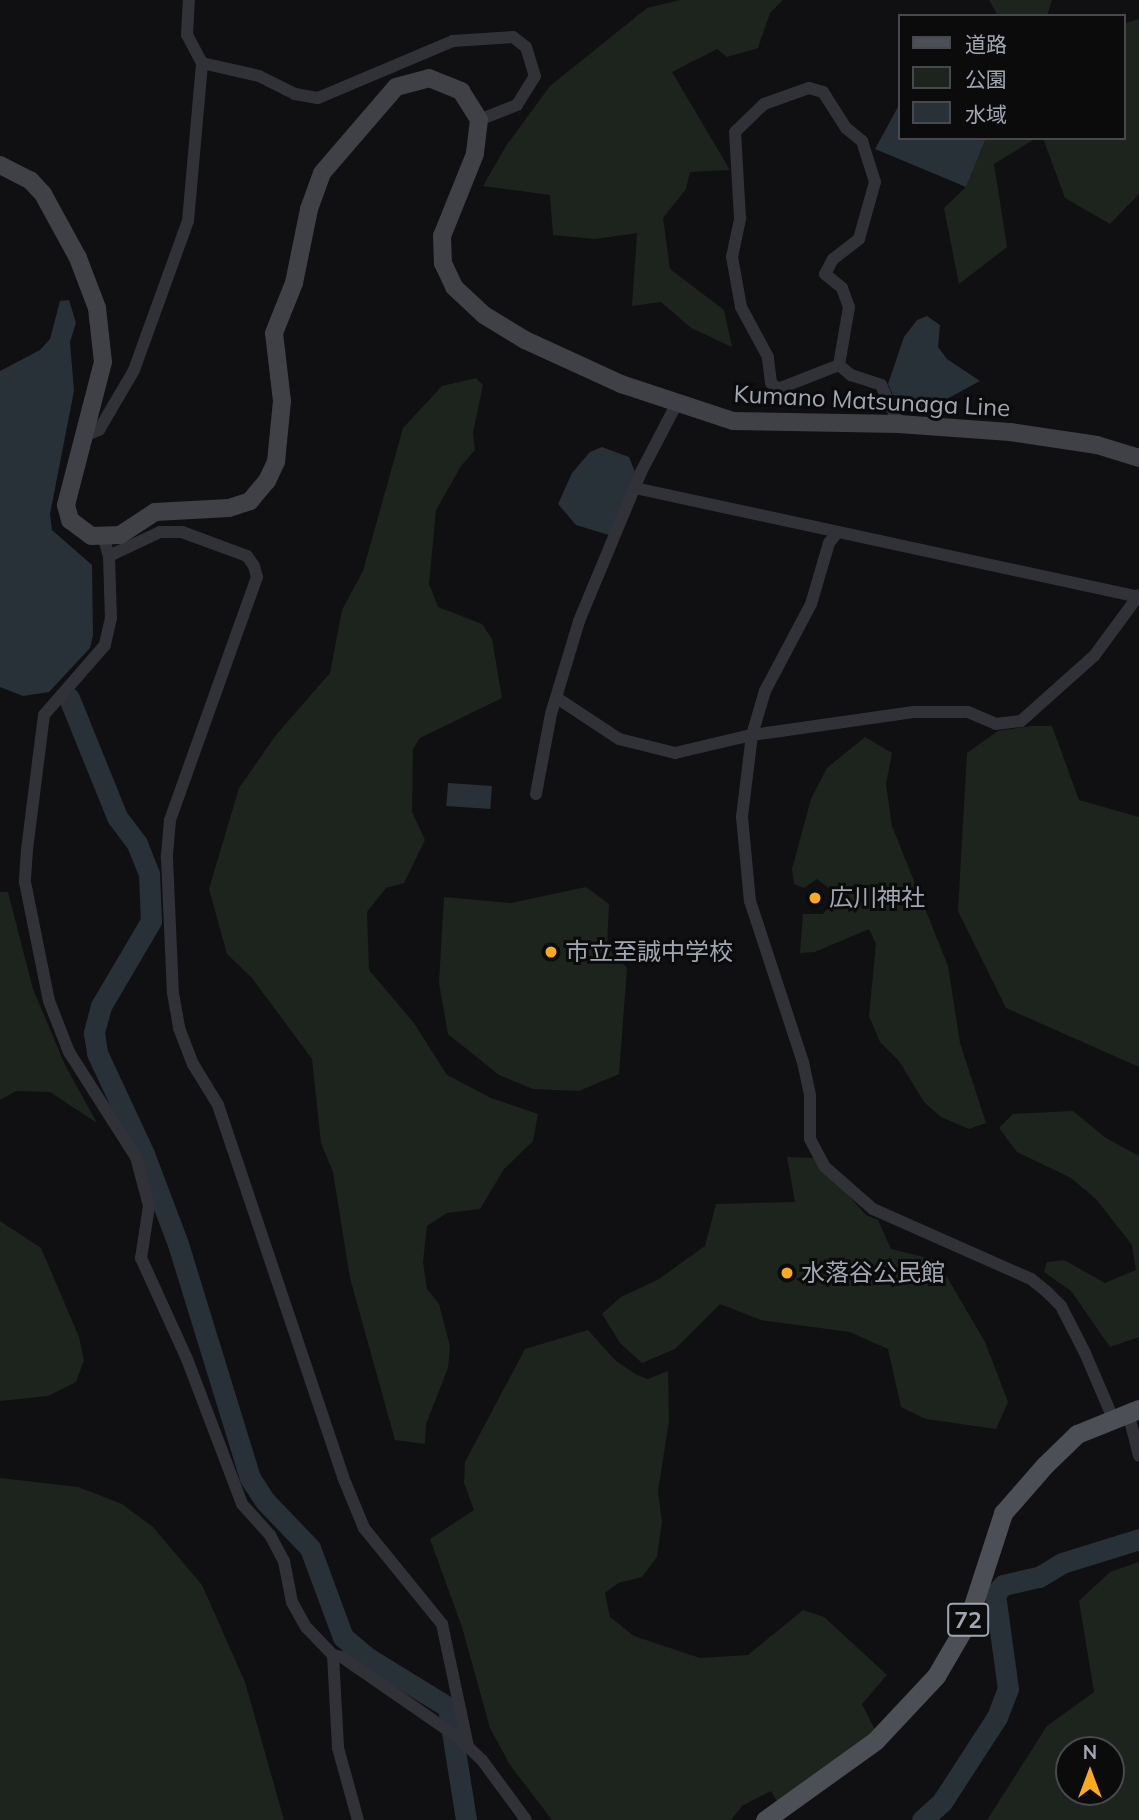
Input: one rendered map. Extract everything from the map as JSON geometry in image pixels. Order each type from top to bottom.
[{"type":"main road","points":[[0,164],[30,180],[43,194],[78,258],[97,308],[103,362],[66,506],[70,520],[80,531],[106,547],[155,512],[197,512],[250,502],[267,481],[276,462],[282,401],[274,333],[294,283],[309,209],[322,173],[396,87],[429,78],[461,91],[479,120]]},
{"type":"main road","name":"Kumano Matsunaga Line","points":[[479,120],[475,155],[458,189],[442,236],[443,263],[454,287],[484,315],[526,340],[621,384],[677,403],[755,423],[899,424],[1052,437],[1139,458]]},
{"type":"main road","name":"72","points":[[765,1820],[848,1764],[936,1676],[968,1621],[1003,1513],[1077,1434],[1126,1412]]},
{"type":"street","points":[[84,436],[99,430],[127,382],[176,258],[188,220],[202,63],[187,35],[189,0]]},
{"type":"street","points":[[202,63],[259,76],[295,94],[318,98],[423,57],[453,41],[513,37],[526,47],[535,76],[517,105],[479,120]]},
{"type":"street","points":[[423,57],[429,78]]},
{"type":"street","points":[[809,88],[823,92],[846,128],[862,141],[875,182],[859,239],[834,259],[825,274],[842,288],[849,307],[839,365],[778,389],[771,383],[768,357],[741,307],[732,257],[740,218],[735,132],[764,104],[809,88]]},
{"type":"street","points":[[839,365],[851,375],[881,385],[899,424]]},
{"type":"street","points":[[536,794],[557,698],[579,621],[635,488],[677,403]]},
{"type":"street","points":[[557,698],[600,728],[639,747],[675,753],[752,735],[913,712],[968,712],[996,724],[1021,721],[1094,656],[1139,596],[836,534],[635,488]]},
{"type":"street","points":[[464,1742],[442,1624],[359,1515],[218,1105],[193,1064],[177,1016],[167,871],[170,820],[257,577],[247,556],[182,532],[160,532],[106,547],[111,618],[105,645],[44,715],[25,882],[35,946],[49,1001],[69,1052],[136,1157],[149,1206],[141,1258],[187,1359],[242,1504],[270,1535],[284,1561],[292,1602],[301,1619],[333,1655],[342,1657],[464,1742],[526,1820]]},
{"type":"street","points":[[836,534],[829,543],[811,604],[765,691],[752,735],[742,817],[745,877],[785,1017],[803,1062],[810,1096],[810,1139],[825,1167],[873,1209],[1031,1279],[1046,1291],[1061,1306],[1085,1353],[1126,1412],[1139,1456]]},
{"type":"street","points":[[333,1655],[338,1748],[358,1820]]},
{"type":"green space","points":[[680,0],[783,0],[770,13],[758,48],[727,57],[717,49],[672,72],[730,170],[690,172],[686,189],[663,218],[670,269],[724,310],[732,347],[691,328],[661,302],[632,306],[637,233],[595,239],[553,235],[550,195],[483,186],[506,146],[550,86],[647,8]]},
{"type":"green space","points":[[989,0],[1052,0],[1048,14],[997,14]]},
{"type":"green space","points":[[1139,19],[1139,194],[1110,224],[1065,198],[1044,140],[1125,140],[1125,23]]},
{"type":"green space","points":[[985,140],[1033,140],[994,164],[1007,247],[959,284],[944,208],[966,187]]},
{"type":"green space","points":[[476,378],[483,385],[473,433],[475,450],[461,466],[436,510],[429,584],[438,607],[482,624],[492,639],[502,698],[420,738],[413,749],[412,812],[425,840],[404,883],[386,888],[367,912],[369,970],[414,1023],[447,1075],[491,1098],[538,1114],[533,1141],[504,1169],[480,1209],[447,1213],[427,1226],[423,1262],[427,1289],[439,1304],[450,1346],[448,1368],[426,1424],[425,1444],[395,1440],[350,1278],[333,1172],[321,1143],[312,1059],[252,978],[227,954],[209,889],[239,788],[276,735],[330,673],[342,610],[363,571],[403,428],[442,386]]},
{"type":"green space","points":[[1052,726],[1079,800],[1139,817],[1139,1067],[1006,1008],[958,911],[967,753],[998,731]]},
{"type":"green space","points":[[865,737],[892,753],[886,784],[892,826],[948,966],[960,1043],[986,1123],[969,1129],[941,1117],[924,1102],[899,1061],[880,1042],[869,1016],[876,944],[869,929],[815,952],[800,953],[803,914],[823,914],[831,904],[831,890],[817,879],[804,888],[794,884],[792,869],[811,799],[827,768]]},
{"type":"green space","points":[[586,887],[609,904],[607,948],[627,968],[619,1074],[579,1091],[533,1089],[499,1075],[448,1034],[439,983],[444,897],[511,903]]},
{"type":"green space","points":[[0,892],[8,892],[33,989],[65,1065],[97,1123],[50,1092],[16,1091],[0,1100]]},
{"type":"green space","points":[[1073,1111],[1106,1138],[1139,1156],[1139,1337],[1110,1347],[1071,1291],[1044,1272],[1047,1262],[1064,1260],[1105,1283],[1136,1270],[1132,1245],[1096,1199],[1071,1178],[1017,1152],[999,1128],[1013,1114]]},
{"type":"green space","points":[[787,1157],[815,1158],[866,1215],[878,1220],[891,1249],[932,1259],[947,1277],[985,1342],[1008,1402],[996,1429],[926,1419],[901,1407],[888,1349],[850,1332],[761,1320],[720,1304],[675,1349],[642,1363],[620,1343],[602,1314],[621,1297],[659,1279],[705,1246],[716,1204],[795,1202]]},
{"type":"green space","points":[[0,1221],[41,1248],[79,1337],[84,1360],[76,1382],[48,1396],[0,1401]]},
{"type":"green space","points":[[588,1330],[616,1361],[637,1375],[648,1379],[668,1371],[669,1421],[658,1491],[662,1522],[657,1557],[642,1577],[618,1583],[605,1593],[610,1617],[634,1636],[700,1658],[748,1655],[803,1610],[824,1617],[887,1675],[862,1704],[876,1732],[779,1805],[771,1791],[742,1806],[731,1820],[552,1820],[510,1765],[490,1728],[462,1627],[430,1539],[474,1510],[464,1483],[465,1462],[525,1349]]},
{"type":"green space","points":[[0,1478],[78,1487],[122,1504],[153,1527],[202,1585],[245,1682],[284,1820],[0,1820]]},
{"type":"green space","points":[[1139,1562],[1139,1820],[987,1820],[1047,1726],[1094,1692],[1079,1601],[1110,1572]]},
{"type":"water","points":[[898,107],[898,140],[985,140],[966,187],[875,149]]},
{"type":"water","points":[[69,300],[76,323],[70,342],[74,391],[50,514],[52,530],[92,565],[93,635],[90,648],[49,692],[23,696],[0,687],[0,371],[40,350],[50,339],[60,301]]},
{"type":"water","points":[[927,316],[940,325],[938,347],[947,359],[980,381],[930,408],[916,410],[895,400],[888,384],[904,337],[917,320]]},
{"type":"water","points":[[602,447],[629,457],[635,472],[612,536],[576,525],[558,504],[572,473],[590,452]]},
{"type":"water","points":[[448,783],[492,786],[490,809],[446,806]]},
{"type":"waterway","points":[[69,698],[117,817],[137,844],[149,874],[151,921],[101,1006],[94,1033],[97,1053],[144,1154],[178,1244],[250,1478],[265,1501],[310,1548],[343,1637],[368,1658],[448,1707],[466,1820]]},
{"type":"waterway","points":[[922,1820],[942,1802],[997,1717],[1008,1689],[995,1594],[1003,1585],[1039,1577],[1062,1563],[1139,1539]]},
{"type":"place","name":"広川神社","points":[[815,898]]},
{"type":"place","name":"市立至誠中学校","points":[[551,952]]},
{"type":"place","name":"水落谷公民館","points":[[787,1273]]}]
